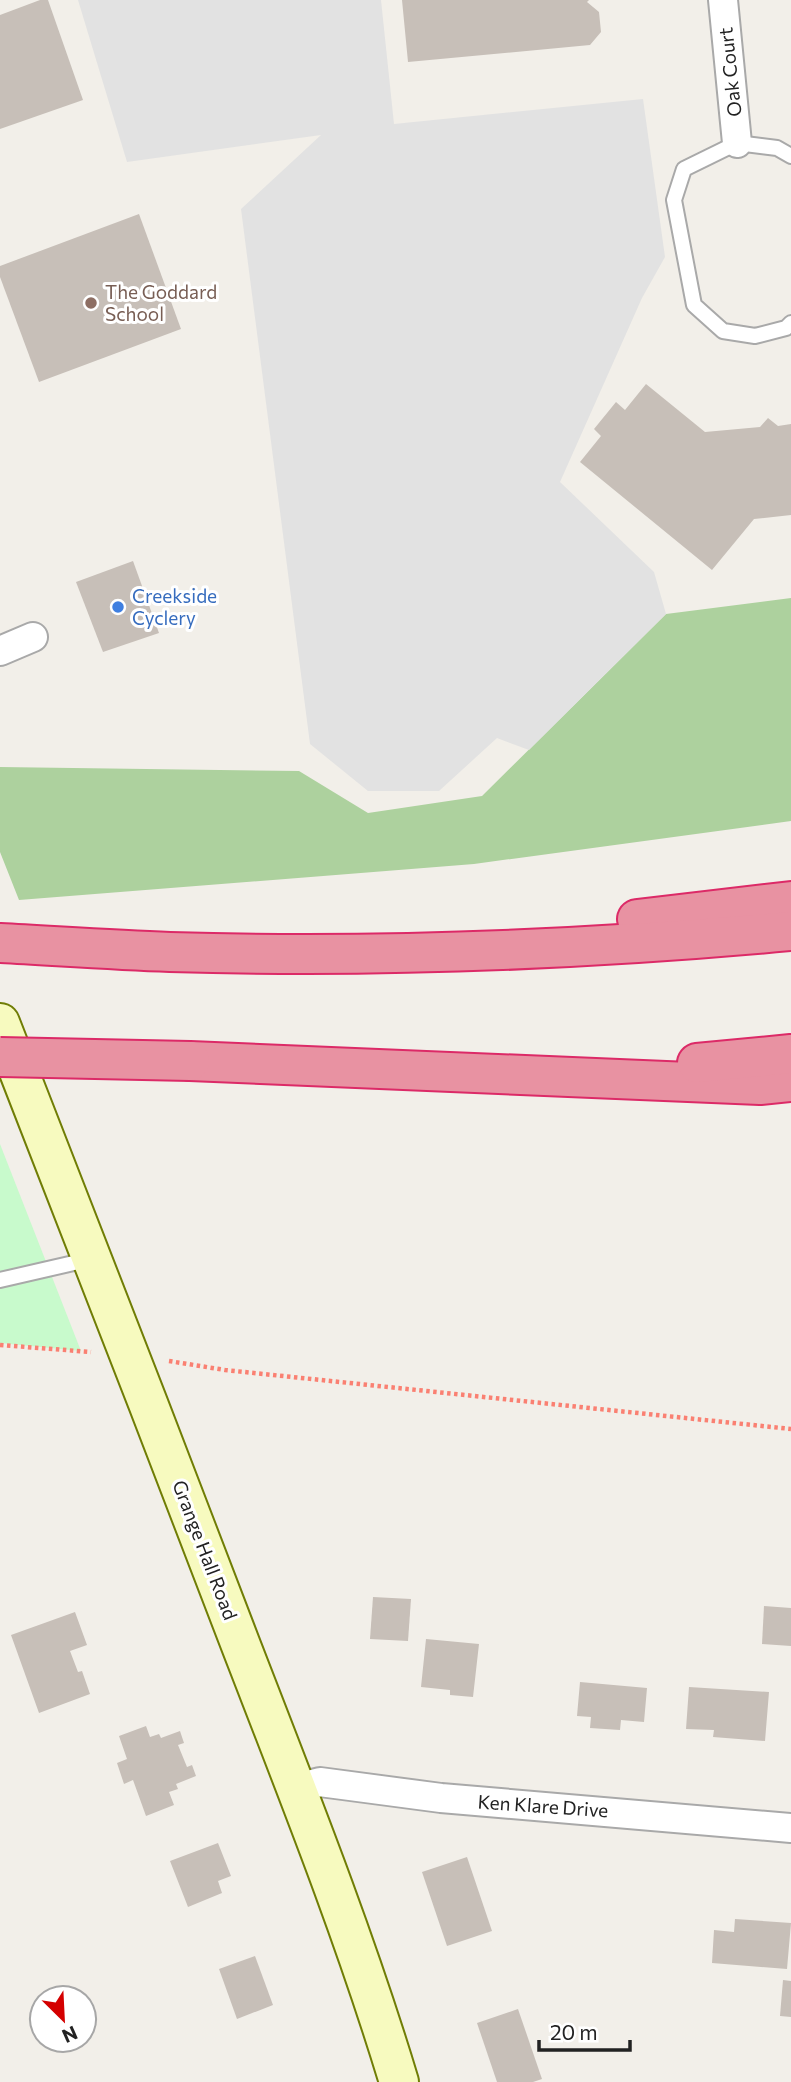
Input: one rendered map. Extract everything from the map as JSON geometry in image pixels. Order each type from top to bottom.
[{"type":"highway","points":[[365,953],[791,901]]},
{"type":"highway","points":[[0,943],[170,952],[365,953],[513,949],[791,931]]},
{"type":"highway","points":[[419,1071],[520,1071],[670,1065],[791,1054]]},
{"type":"highway","points":[[0,1057],[190,1061],[760,1085],[791,1082]]},
{"type":"main road","name":"Grange Hall Road","points":[[0,1023],[296,1788],[381,2022],[399,2082]]},
{"type":"street","name":"Oak Court","points":[[723,0],[737,143]]},
{"type":"street","points":[[0,651],[33,637]]},
{"type":"street","name":"Ken Klare Drive","points":[[296,1788],[320,1782],[441,1798],[791,1828]]},
{"type":"lane","points":[[791,156],[777,148],[737,143],[684,169],[674,200],[694,305],[723,331],[755,336],[786,328],[791,323]]},
{"type":"lane","points":[[0,1280],[93,1259]]},
{"type":"path","points":[[0,1345],[130,1355],[225,1370],[791,1429]]},
{"type":"green space","points":[[791,598],[791,821],[474,864],[19,900],[0,852],[0,767],[299,771],[368,813],[482,796],[666,614]]},
{"type":"green space","points":[[0,1144],[81,1351],[0,1343]]},
{"type":"shaded area","points":[[78,0],[381,0],[394,124],[643,99],[665,257],[642,298],[560,482],[654,572],[666,614],[529,750],[497,738],[439,791],[368,791],[310,744],[241,209],[321,135],[127,162]]},
{"type":"building","points":[[40,0],[48,0],[83,100],[0,129],[0,15]]},
{"type":"building","points":[[402,0],[589,0],[587,2],[599,12],[601,32],[590,45],[408,62]]},
{"type":"building","name":"The Goddard School","points":[[139,214],[181,329],[39,382],[0,277],[0,266]]},
{"type":"building","points":[[646,384],[705,432],[760,427],[768,418],[778,426],[791,424],[791,515],[754,519],[712,570],[580,462],[601,436],[594,429],[616,402],[625,410]]},
{"type":"building","name":"Creekside Cyclery","points":[[133,561],[159,633],[103,652],[76,582]]},
{"type":"building","points":[[373,1597],[411,1599],[408,1641],[370,1639]]},
{"type":"building","points":[[764,1606],[791,1608],[791,1646],[762,1644]]},
{"type":"building","points":[[75,1612],[87,1645],[70,1651],[78,1672],[82,1671],[90,1694],[39,1713],[11,1635]]},
{"type":"building","points":[[426,1639],[479,1644],[473,1697],[450,1695],[450,1690],[421,1687]]},
{"type":"building","points":[[580,1682],[647,1688],[644,1722],[621,1720],[620,1730],[590,1728],[591,1717],[577,1716]]},
{"type":"building","points":[[689,1687],[769,1692],[765,1741],[713,1737],[714,1730],[686,1729]]},
{"type":"building","points":[[146,1726],[150,1737],[159,1734],[161,1738],[180,1731],[184,1743],[178,1745],[187,1767],[192,1765],[196,1776],[176,1784],[178,1789],[169,1792],[174,1805],[146,1816],[133,1780],[124,1784],[117,1763],[127,1759],[119,1736]]},
{"type":"building","points":[[218,1843],[231,1876],[218,1881],[222,1893],[188,1907],[170,1861]]},
{"type":"building","points":[[467,1857],[492,1931],[447,1946],[422,1872]]},
{"type":"building","points":[[735,1919],[791,1923],[787,1969],[712,1963],[714,1930],[734,1932]]},
{"type":"building","points":[[255,1956],[273,2005],[237,2019],[219,1969]]},
{"type":"building","points":[[783,1980],[791,1981],[791,2017],[780,2016]]},
{"type":"building","points":[[518,2009],[542,2079],[533,2082],[497,2082],[477,2023]]},
{"type":"place","name":"The Goddard School","points":[[91,303]]},
{"type":"place","name":"Creekside Cyclery","points":[[118,607]]}]
